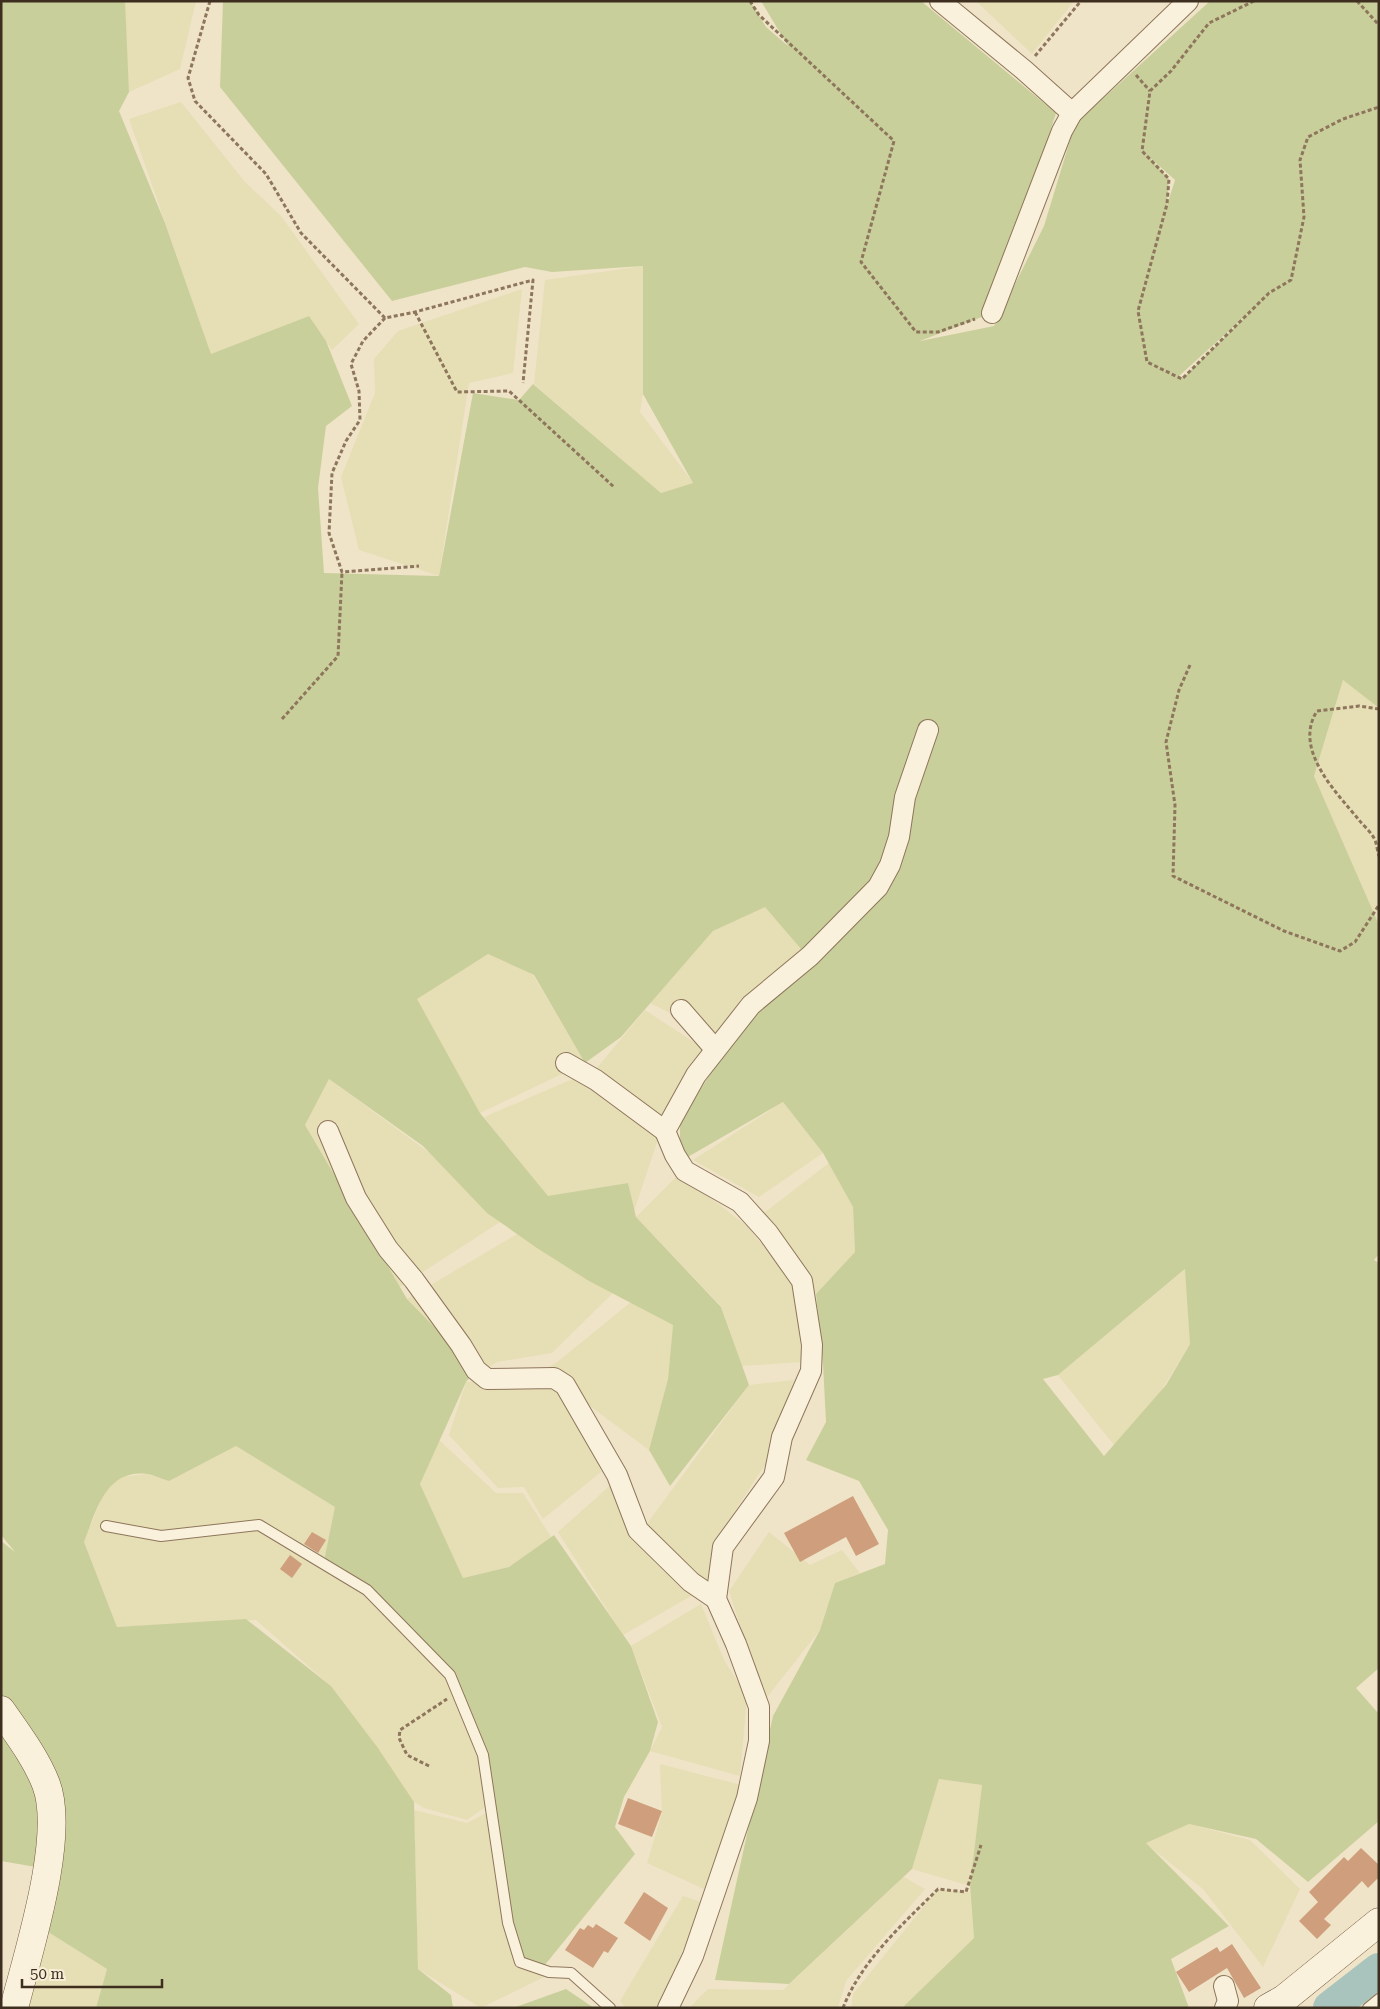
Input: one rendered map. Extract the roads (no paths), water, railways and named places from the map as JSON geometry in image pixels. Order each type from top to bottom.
[{"type":"main road","points":[[1,1710],[25,1745],[47,1785],[52,1821],[47,1874],[14,2008]]},
{"type":"main road","points":[[1268,2008],[1284,1998],[1379,1922]]},
{"type":"street","points":[[940,1],[1024,70],[1072,113]]},
{"type":"street","points":[[992,313],[1062,131],[1072,113],[1188,1]]},
{"type":"street","points":[[665,1131],[696,1075],[751,1005],[810,956],[878,887],[890,865],[899,837],[905,797],[928,730]]},
{"type":"street","points":[[681,1010],[715,1049]]},
{"type":"street","points":[[566,1064],[596,1080],[665,1131],[675,1155],[685,1171],[740,1202],[768,1233],[802,1280],[812,1345],[811,1371],[782,1437],[774,1477],[722,1547],[716,1599],[736,1644],[759,1707],[759,1741],[746,1798],[702,1931],[693,1956],[668,2008]]},
{"type":"street","points":[[328,1131],[356,1198],[382,1240],[461,1345],[476,1370],[487,1379],[554,1378],[565,1384],[617,1475],[638,1530],[691,1582],[716,1599]]},
{"type":"street","points":[[1224,1986],[1228,2001],[1225,2008]]},
{"type":"lane","points":[[106,1526],[160,1536],[259,1525],[367,1590],[450,1675],[458,1692],[483,1755],[508,1923],[520,1962],[549,1972],[571,1974],[610,2008]]},
{"type":"lane","points":[[1368,2008],[1379,1999]]},
{"type":"waterway","points":[[1330,2008],[1379,1970]]}]
